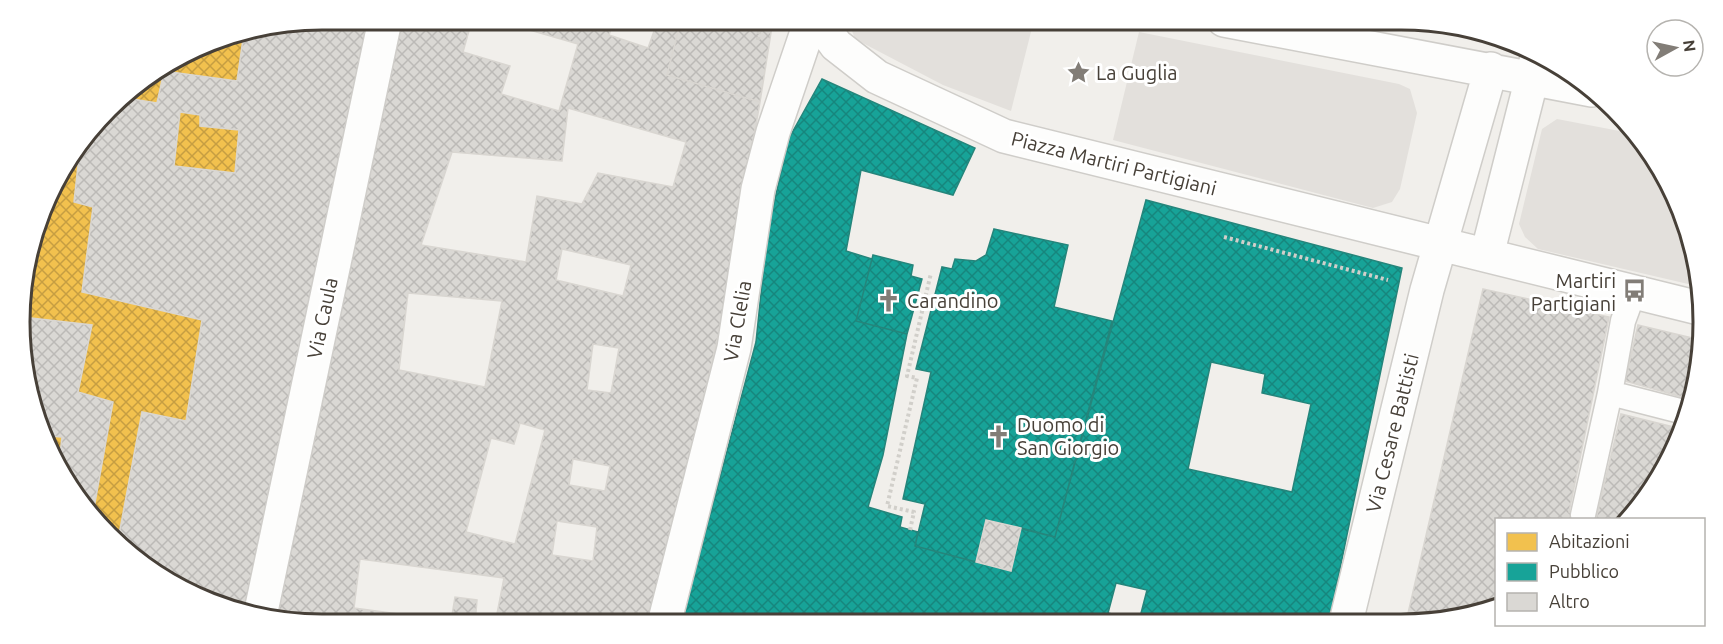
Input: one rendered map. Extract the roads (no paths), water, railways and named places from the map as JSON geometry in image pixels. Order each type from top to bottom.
[{"type":"street","name":"Via Caula","points":[[262,607],[383,30]]},
{"type":"street","name":"Via Clelia","points":[[667,614],[734,348],[758,189],[773,132],[808,30]]},
{"type":"street","name":"Piazza Martiri Partigiani","points":[[825,30],[836,45],[877,77],[1004,136],[1692,306]]},
{"type":"street","points":[[1278,30],[1491,69],[1534,68],[1563,79]]},
{"type":"street","points":[[1487,255],[1534,68]]},
{"type":"street","points":[[1440,244],[1491,69]]},
{"type":"street","name":"Via Cesare Battisti","points":[[1348,614],[1440,244]]},
{"type":"lane","points":[[1583,515],[1610,393],[1623,321],[1634,291]]},
{"type":"lane","points":[[1610,393],[1679,411]]},
{"type":"place","name":"La Guglia","points":[[1078,72]]},
{"type":"place","name":"Martiri Partigiani","points":[[1634,291]]},
{"type":"place","name":"Carandino","points":[[889,300]]},
{"type":"place","name":"Duomo di San Giorgio","points":[[999,436]]}]
